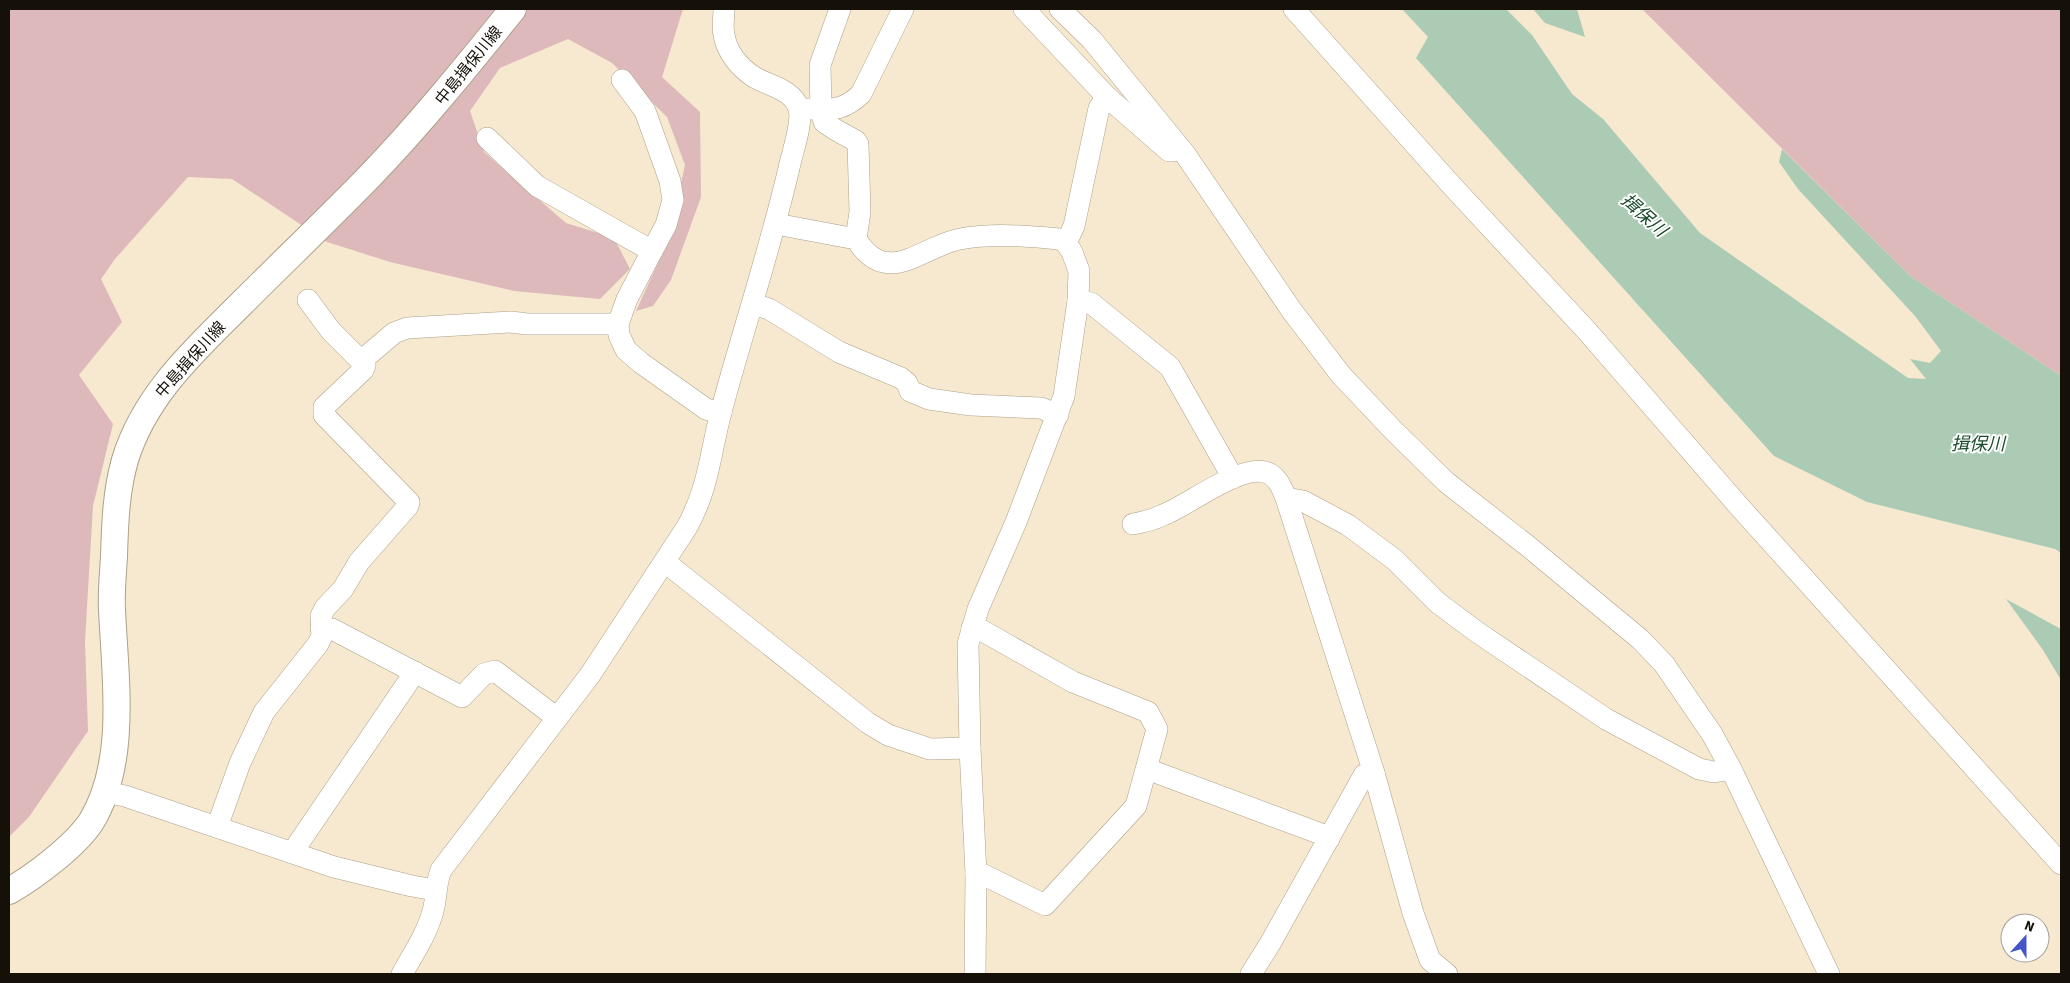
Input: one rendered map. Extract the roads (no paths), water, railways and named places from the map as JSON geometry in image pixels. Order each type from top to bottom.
[{"type":"main road","name":"中島揖保川線","points":[[9,890],[20,884],[72,844],[90,822],[105,792],[112,765],[117,723],[112,605],[116,507],[125,460],[140,422],[159,391],[195,350],[368,178],[416,127],[513,9]]},
{"type":"street","points":[[402,974],[427,928],[434,910],[436,882],[441,870],[590,675],[665,562],[696,510],[712,462],[721,414],[776,224],[798,127],[799,109],[793,98],[781,89],[754,76],[739,64],[729,51],[723,34],[724,9]]},
{"type":"street","points":[[840,9],[820,66],[820,109],[824,122],[858,144],[860,212],[856,238],[862,248],[873,257],[886,262],[902,262],[959,239],[1012,234],[1059,239],[1072,252],[1079,271],[1078,301],[1064,396],[1058,416],[972,628],[968,644],[970,748],[976,874],[975,974]]},
{"type":"street","points":[[799,109],[838,109],[851,104],[861,94],[903,9]]},
{"type":"street","points":[[1024,9],[1107,97],[1169,150],[1185,154]]},
{"type":"street","points":[[1060,9],[1092,40],[1185,154],[1292,311],[1341,375],[1446,482],[1529,547],[1640,639],[1664,664],[1712,734],[1731,769],[1829,974]]},
{"type":"street","points":[[1294,9],[1453,188],[1587,331],[1737,504],[2061,864]]},
{"type":"street","points":[[622,80],[645,111],[670,181],[673,200],[666,225],[627,299],[618,324],[619,335],[626,350],[640,363],[706,409],[721,414]]},
{"type":"street","points":[[1066,244],[1074,226],[1099,108],[1107,97]]},
{"type":"street","points":[[487,138],[537,186],[652,251]]},
{"type":"street","points":[[776,224],[856,238]]},
{"type":"street","points":[[217,827],[240,763],[264,712],[318,644],[322,636],[321,616],[325,608],[343,589],[359,562],[408,506],[409,502],[324,415],[324,407],[363,370],[365,365],[331,331],[308,300]]},
{"type":"street","points":[[1078,301],[1091,303],[1170,367],[1233,478]]},
{"type":"street","points":[[754,304],[768,309],[839,352],[901,378],[907,383],[910,391],[929,399],[971,404],[1041,408],[1058,416]]},
{"type":"street","points":[[361,361],[394,333],[408,328],[511,322],[527,324],[618,324]]},
{"type":"street","points":[[1133,524],[1164,515],[1233,478],[1253,470],[1267,472],[1279,481],[1374,773],[1419,929],[1430,960],[1447,974]]},
{"type":"street","points":[[1286,498],[1304,501],[1348,525],[1395,560],[1438,603],[1477,632],[1606,719],[1700,769],[1714,772],[1731,769]]},
{"type":"street","points":[[665,562],[860,716],[888,735],[930,749],[970,748]]},
{"type":"street","points":[[321,628],[332,629],[462,697],[484,674],[495,671],[558,718]]},
{"type":"street","points":[[972,628],[983,632],[1073,682],[1148,712],[1157,729],[1136,806],[1044,905],[984,875],[976,874]]},
{"type":"street","points":[[294,853],[298,844],[415,672]]},
{"type":"street","points":[[1147,769],[1329,839]]},
{"type":"street","points":[[1251,974],[1271,942],[1364,775],[1374,773]]},
{"type":"street","points":[[105,792],[125,796],[361,875],[435,890]]},
{"type":"water","name":"揖保川","points":[[1402,9],[1506,9],[1532,35],[1572,94],[1603,119],[1700,233],[1908,378],[1926,379],[1910,359],[1930,363],[1941,351],[1915,316],[1798,189],[1779,162],[1782,149],[1910,276],[2061,376],[2061,553],[2055,549],[1867,502],[1774,456],[1416,58],[1428,37]]},
{"type":"water","points":[[1533,9],[1577,9],[1585,37],[1545,23]]},
{"type":"water","points":[[2006,599],[2061,629],[2061,680],[2043,650]]}]
